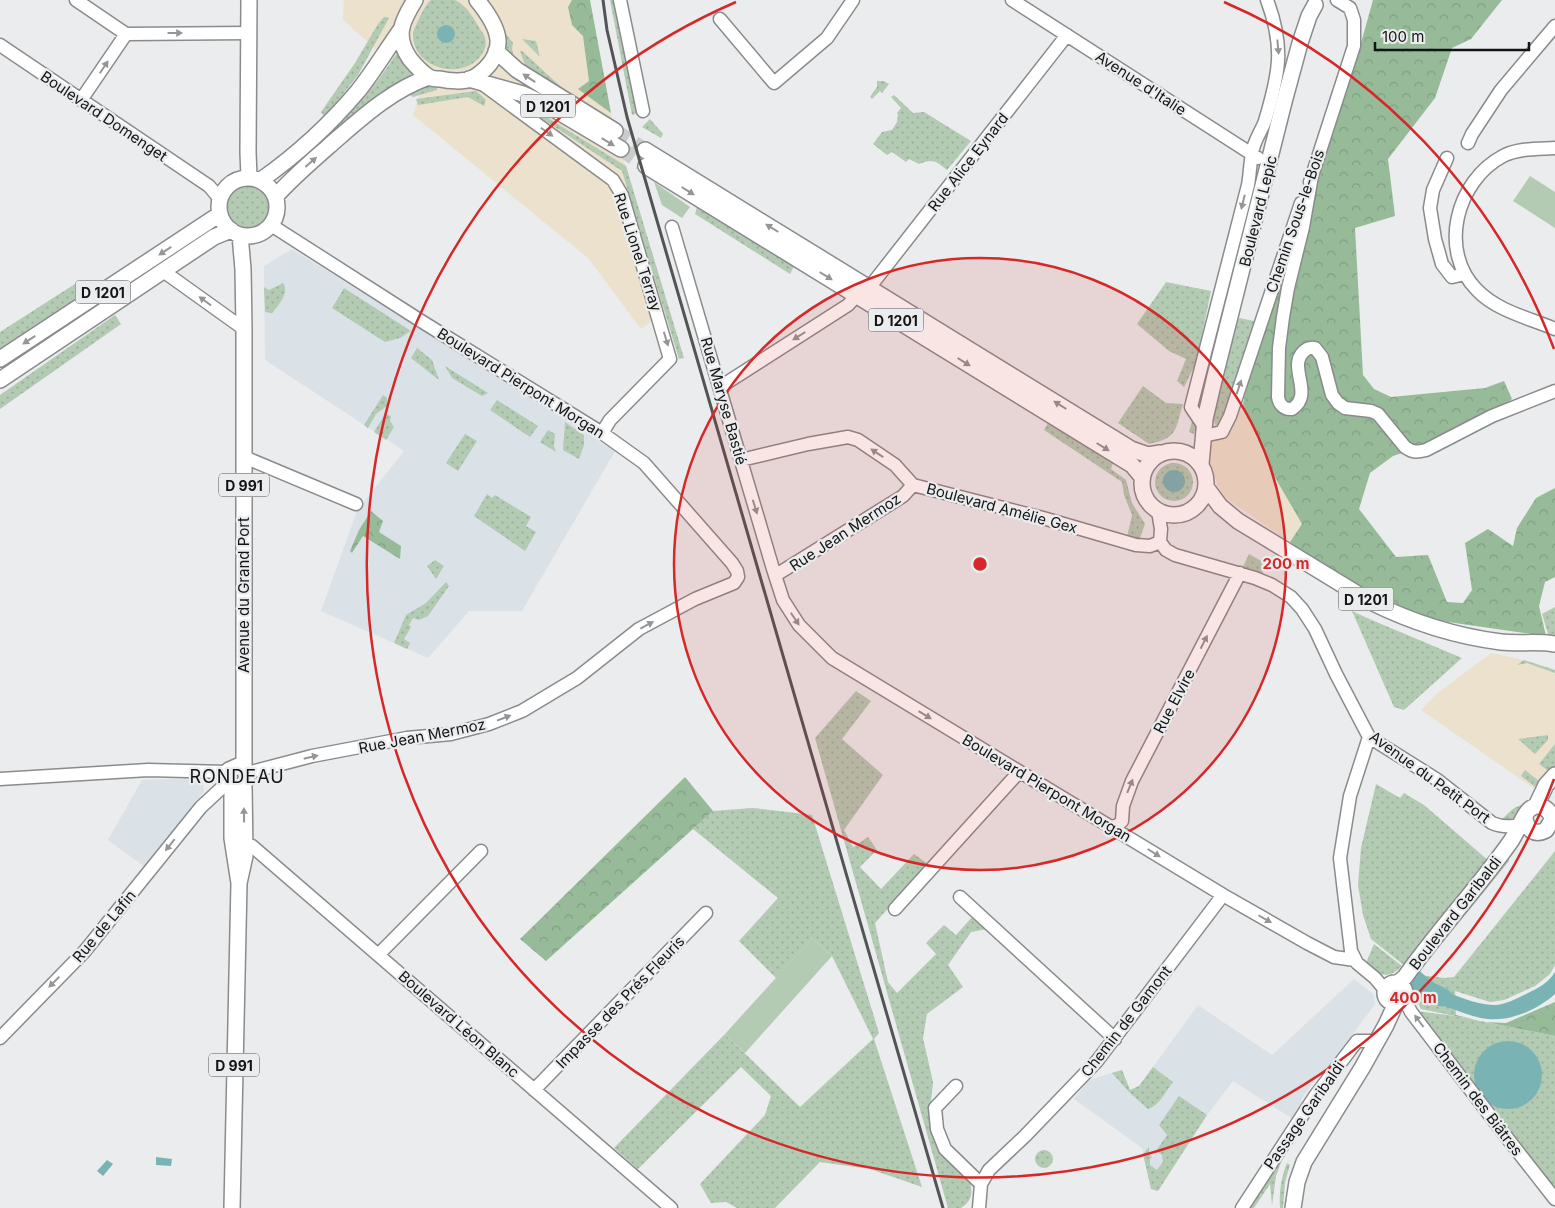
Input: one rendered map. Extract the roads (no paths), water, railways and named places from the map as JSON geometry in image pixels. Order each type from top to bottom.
[{"type":"main road","points":[[231,218],[262,233],[272,225],[277,213],[278,204],[276,196],[254,180],[248,138],[249,0]]},
{"type":"main road","points":[[254,180],[282,171],[345,112],[382,67],[401,32],[408,11],[416,0]]},
{"type":"main road","points":[[401,32],[406,54],[427,75],[447,80],[474,81],[490,63],[496,51],[498,40],[494,25],[477,0]]},
{"type":"main road","name":"Boulevard Lepic","points":[[1201,464],[1203,432],[1270,166],[1284,102],[1311,5]]},
{"type":"main road","points":[[0,375],[208,237],[231,218],[254,180],[279,168],[340,110],[358,90],[401,32]]},
{"type":"main road","name":"D 1201","points":[[496,51],[517,70],[615,132]]},
{"type":"main road","points":[[276,196],[290,180],[352,126],[401,90],[427,75]]},
{"type":"main road","name":"D 1201","points":[[474,81],[524,94],[547,105],[621,149]]},
{"type":"main road","name":"D 1201","points":[[645,150],[1132,465],[1142,477]]},
{"type":"main road","name":"D 1201","points":[[646,166],[1131,449],[1148,455],[1160,453]]},
{"type":"main road","name":"D 1201","points":[[0,380],[214,238],[231,218]]},
{"type":"main road","name":"D 1201","points":[[0,360],[231,218]]},
{"type":"main road","name":"Avenue du Grand Port","points":[[231,218],[244,329],[243,681],[235,777]]},
{"type":"main road","points":[[1185,452],[1190,449],[1203,432]]},
{"type":"main road","points":[[1172,450],[1185,452],[1193,456],[1201,464],[1205,474],[1206,487],[1200,502],[1187,513],[1164,513],[1150,505],[1142,487],[1142,477],[1148,463],[1160,453],[1172,450]]},
{"type":"main road","name":"D 1201","points":[[1206,487],[1220,506],[1238,521],[1369,601],[1412,621],[1454,634],[1520,644],[1555,654]]},
{"type":"main road","name":"D 1201","points":[[1194,508],[1238,521]]},
{"type":"main road","name":"D 1201","points":[[1520,644],[1555,644]]},
{"type":"main road","points":[[1542,808],[1546,785],[1555,776]]},
{"type":"main road","name":"D 991","points":[[232,1208],[238,883],[235,777]]},
{"type":"main road","points":[[1542,808],[1551,817],[1552,829],[1542,832],[1527,825],[1528,810],[1542,808],[1555,786]]},
{"type":"main road","name":"Boulevard Garibaldi","points":[[1293,1208],[1297,1182],[1304,1162],[1386,1026],[1394,989],[1510,842],[1527,825]]},
{"type":"main road","name":"Boulevard Garibaldi","points":[[1362,1068],[1388,1017],[1394,989]]},
{"type":"street","points":[[76,0],[126,34],[249,33]]},
{"type":"street","points":[[620,0],[642,111]]},
{"type":"street","points":[[720,19],[774,84],[828,38],[853,0]]},
{"type":"street","name":"Avenue d'Italie","points":[[1012,0],[1270,166]]},
{"type":"street","name":"Boulevard Lepic","points":[[1203,432],[1191,407],[1248,184],[1252,154],[1264,124],[1278,72],[1278,43],[1267,0]]},
{"type":"street","name":"Chemin Sous-le-Bois","points":[[1203,432],[1222,432],[1230,416],[1299,208],[1312,176],[1354,46],[1354,35],[1347,2]]},
{"type":"street","points":[[1468,143],[1506,83],[1555,26]]},
{"type":"street","points":[[81,100],[126,34]]},
{"type":"street","name":"Rue Alice Eynard","points":[[720,387],[848,305],[863,292],[1067,35]]},
{"type":"street","name":"Boulevard Domenget","points":[[0,45],[209,186],[231,218]]},
{"type":"street","name":"Rue Lionel Terray","points":[[474,81],[613,180],[622,194],[670,359],[610,420],[602,433]]},
{"type":"street","points":[[1555,148],[1516,151],[1502,156],[1487,168],[1469,190],[1460,206],[1456,230],[1457,251],[1465,274],[1477,291],[1496,304],[1555,328]]},
{"type":"street","points":[[1447,158],[1433,190],[1430,208],[1431,216],[1442,264],[1452,277],[1465,274]]},
{"type":"street","points":[[1312,176],[1303,228],[1283,317],[1278,380],[1278,397],[1281,404],[1288,410],[1298,404],[1302,392],[1298,365],[1299,358],[1306,348],[1310,347],[1316,348],[1322,357],[1332,395],[1338,403],[1345,408],[1370,411],[1378,414],[1410,451],[1426,450],[1492,416],[1555,391]]},
{"type":"street","name":"Boulevard Pierpont Morgan","points":[[272,225],[421,321],[602,433],[644,462],[732,563],[738,577]]},
{"type":"street","name":"Rue Maryse Bastié","points":[[672,227],[776,575]]},
{"type":"street","points":[[163,271],[244,329]]},
{"type":"street","name":"Boulevard Amélie Gex","points":[[741,460],[808,444],[848,437],[858,440],[895,465],[912,485],[1034,516],[1136,545],[1150,546],[1160,542]]},
{"type":"street","points":[[244,457],[356,504]]},
{"type":"street","name":"Rue Jean Mermoz","points":[[776,575],[903,496],[912,485]]},
{"type":"street","points":[[1160,542],[1164,513]]},
{"type":"street","name":"Avenue du Petit Port","points":[[1160,542],[1166,550],[1175,555],[1240,573],[1272,585],[1291,597],[1302,609],[1315,629],[1369,737],[1436,779],[1492,823],[1498,826],[1512,827],[1527,825]]},
{"type":"street","name":"Rue Elvire","points":[[1111,827],[1118,825],[1122,821],[1123,806],[1132,781],[1240,573]]},
{"type":"street","name":"Boulevard Pierpont Morgan","points":[[776,575],[783,600],[798,625],[832,658],[1223,895],[1325,952],[1334,956],[1354,957]]},
{"type":"street","name":"Rue Jean Mermoz","points":[[235,777],[312,756],[407,738],[451,734],[489,724],[522,711],[577,678],[639,629],[695,599],[734,583],[738,577]]},
{"type":"street","points":[[1354,957],[1340,858],[1350,796],[1369,737]]},
{"type":"street","points":[[0,779],[148,770],[206,772],[235,777]]},
{"type":"street","points":[[895,909],[1019,772]]},
{"type":"street","name":"Rue de Lafin","points":[[0,1038],[84,952],[201,807],[235,777]]},
{"type":"street","name":"Boulevard Léon Blanc","points":[[238,842],[252,846],[671,1208]]},
{"type":"street","points":[[378,954],[481,851]]},
{"type":"street","name":"Chemin de Gamont","points":[[981,1184],[990,1170],[1097,1062],[1223,895]]},
{"type":"street","points":[[960,896],[1115,1039]]},
{"type":"street","name":"Impasse des Prés Fleuris","points":[[534,1090],[706,913]]},
{"type":"street","name":"Chemin des Biâtres","points":[[1354,957],[1394,989],[1555,1199]]},
{"type":"street","name":"Passage Garibaldi","points":[[1242,1208],[1315,1096],[1357,1041],[1377,1041]]},
{"type":"street","points":[[956,1086],[935,1108],[937,1129],[945,1149],[981,1184],[979,1208]]},
{"type":"water","points":[[446,25],[452,28],[455,34],[452,40],[446,43],[440,40],[437,34],[440,28]]},
{"type":"water","points":[[1170,470],[1178,470],[1185,477],[1185,485],[1178,492],[1170,492],[1163,485],[1163,477]]},
{"type":"water","points":[[1555,972],[1555,994],[1540,1005],[1524,1013],[1506,1018],[1488,1019],[1473,1016],[1432,1001],[1415,992],[1423,980],[1449,993],[1469,1000],[1496,1005],[1536,989],[1547,982]]},
{"type":"water","points":[[1508,1041],[1521,1044],[1532,1051],[1539,1062],[1542,1075],[1539,1088],[1532,1099],[1521,1106],[1508,1109],[1495,1106],[1484,1099],[1477,1088],[1474,1075],[1477,1062],[1484,1051],[1495,1044]]},
{"type":"water","points":[[156,1157],[172,1159],[171,1166],[156,1165]]},
{"type":"water","points":[[107,1160],[113,1164],[103,1176],[97,1171]]},
{"type":"waterway","points":[[1412,977],[1427,990],[1442,997]]},
{"type":"tunnel","points":[[615,131],[645,150]]},
{"type":"tunnel","points":[[621,149],[646,166]]},
{"type":"railway","points":[[603,0],[607,30],[627,117],[943,1208]]},
{"type":"district","name":"RONDEAU","points":[[237,776]]}]
